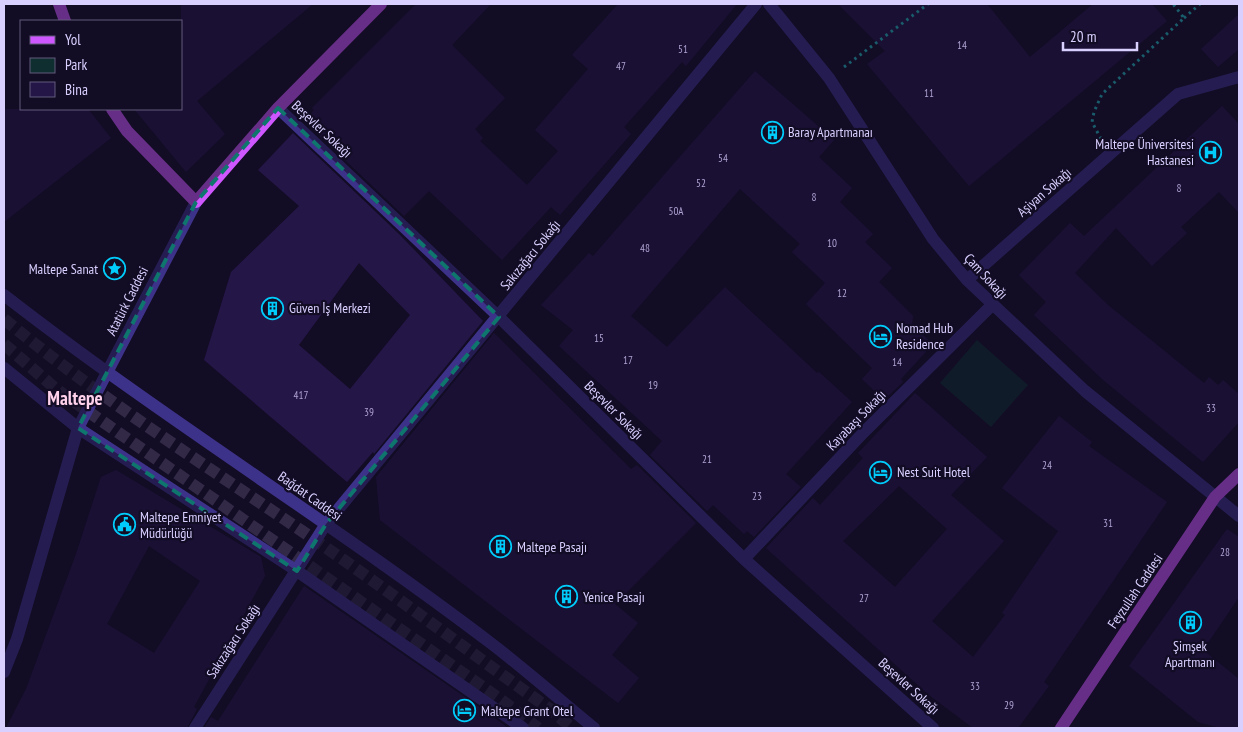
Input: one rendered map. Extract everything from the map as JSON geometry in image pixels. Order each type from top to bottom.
[{"type":"main road","points":[[59,4],[65,20]]},
{"type":"main road","name":"Atatürk Caddesi","points":[[196,202],[278,108],[381,4]]},
{"type":"main road","points":[[113,110],[127,131],[196,202]]},
{"type":"main road","name":"Feyzullah Caddesi","points":[[1061,728],[1215,497],[1239,474]]},
{"type":"street","name":"Sakızağacı Sokağı","points":[[195,728],[326,524],[756,4]]},
{"type":"street","name":"Çam Sokağı","points":[[769,4],[829,78],[933,239],[967,280],[1085,391],[1239,516]]},
{"type":"street","name":"Aşiyan Sokağı","points":[[967,280],[1178,94],[1239,76]]},
{"type":"street","name":"Beşevler Sokağı","points":[[278,108],[499,317],[744,558],[934,728]]},
{"type":"street","name":"Atatürk Caddesi","points":[[4,672],[16,639],[78,428],[196,202]]},
{"type":"street","name":"Bağdat Caddesi","points":[[4,295],[107,372],[326,524],[493,645],[594,728]]},
{"type":"street","name":"Kayabaşı Sokağı","points":[[744,558],[863,433],[992,304]]},
{"type":"street","points":[[4,368],[78,428],[297,571],[523,728]]},
{"type":"path","points":[[829,78],[928,4]]},
{"type":"path","points":[[1173,4],[1184,18]]},
{"type":"path","points":[[1111,153],[1092,122],[1097,103],[1102,94],[1200,4]]},
{"type":"highlighted area","points":[[278,108],[499,317],[326,524],[297,571],[78,428],[196,202]]},
{"type":"green space","points":[[977,340],[1028,385],[991,427],[940,383]]},
{"type":"building","points":[[181,4],[313,4],[197,101],[225,134],[186,172],[135,110],[182,110]]},
{"type":"building","points":[[416,4],[491,4],[452,45],[505,98],[475,129],[483,138],[480,141],[527,185],[558,151],[535,130],[588,69],[572,55],[618,4],[737,4],[686,66],[682,62],[624,127],[631,134],[560,215],[551,207],[502,260],[429,191],[404,216],[304,121],[314,110],[312,108]]},
{"type":"building","points":[[838,4],[987,4],[1030,57],[1093,4],[1152,4],[1167,21],[969,186],[867,64],[885,51]]},
{"type":"building","points":[[1239,14],[1239,49],[1218,67],[1201,49]]},
{"type":"building","points":[[755,71],[834,140],[819,157],[852,188],[840,202],[873,234],[865,242],[892,268],[879,282],[913,316],[912,325],[933,344],[901,379],[903,382],[884,400],[862,379],[872,368],[806,304],[825,283],[792,252],[800,244],[740,189],[631,316],[667,347],[725,287],[817,373],[819,372],[852,402],[786,474],[801,487],[754,537],[747,531],[744,534],[713,505],[707,511],[650,455],[662,441],[559,346],[573,330],[541,305],[589,253],[593,256]]},
{"type":"building","points":[[1222,106],[1239,124],[1239,213],[1219,192],[1181,227],[1187,233],[1152,266],[1116,228],[1075,273],[1108,305],[1204,383],[1209,377],[1218,385],[1223,380],[1239,394],[1239,422],[1203,462],[1102,379],[1034,315],[1046,302],[1019,275],[1070,223],[1084,236]]},
{"type":"building","points":[[4,109],[89,110],[111,138],[4,222]]},
{"type":"building","points":[[293,133],[400,235],[483,321],[374,454],[373,452],[347,482],[204,360],[231,272],[299,206],[258,170]],"holes":[[[359,263],[410,315],[350,389],[299,345]]]},
{"type":"building","points":[[494,333],[631,469],[637,465],[696,523],[615,604],[638,623],[612,655],[639,678],[618,703],[380,520],[376,477]]},
{"type":"building","points":[[915,393],[987,457],[951,495],[1004,541],[932,621],[973,657],[1005,615],[1002,613],[1058,531],[1002,488],[1059,416],[1092,442],[1089,446],[1167,502],[1044,682],[1049,686],[1018,728],[973,728],[929,695],[766,548],[813,498],[820,505],[863,458],[858,453]],"holes":[[[899,486],[947,529],[895,587],[843,541]]]},
{"type":"building","points":[[116,470],[261,557],[265,576],[194,707],[197,709],[187,728],[6,728],[26,689],[76,554],[101,477]],"holes":[[[149,546],[200,581],[154,653],[107,624]]]},
{"type":"building","name":"Şimşek Apartmanı","points":[[1227,529],[1239,537],[1239,597],[1203,650],[1239,679],[1239,728],[1220,728],[1198,722],[1129,666]]},
{"type":"building","points":[[304,586],[508,728],[204,728],[211,717],[218,721]]},
{"type":"tunnel","points":[[4,319],[75,375],[362,573],[551,710],[572,728]]},
{"type":"tunnel","points":[[4,344],[56,389],[500,699],[538,728]]},
{"type":"place","name":"Baray Apartmanaı","points":[[772,132]]},
{"type":"place","name":"Maltepe Üniversitesi Hastanesi","points":[[1210,152]]},
{"type":"place","name":"Maltepe Sanat","points":[[114,269]]},
{"type":"place","name":"Güven İş Merkezi","points":[[273,308]]},
{"type":"place","name":"Nomad Hub Residence","points":[[880,336]]},
{"type":"place","name":"Nest Suit Hotel","points":[[881,472]]},
{"type":"place","name":"Maltepe Emniyet Müdürlüğü","points":[[124,525]]},
{"type":"place","name":"Maltepe Pasajı","points":[[501,547]]},
{"type":"place","name":"Yenice Pasajı","points":[[567,597]]},
{"type":"place","name":"Şimşek Apartmanı","points":[[1190,623]]},
{"type":"place","name":"Maltepe Grant Otel","points":[[465,711]]},
{"type":"district","name":"Maltepe","points":[[75,398]]}]
